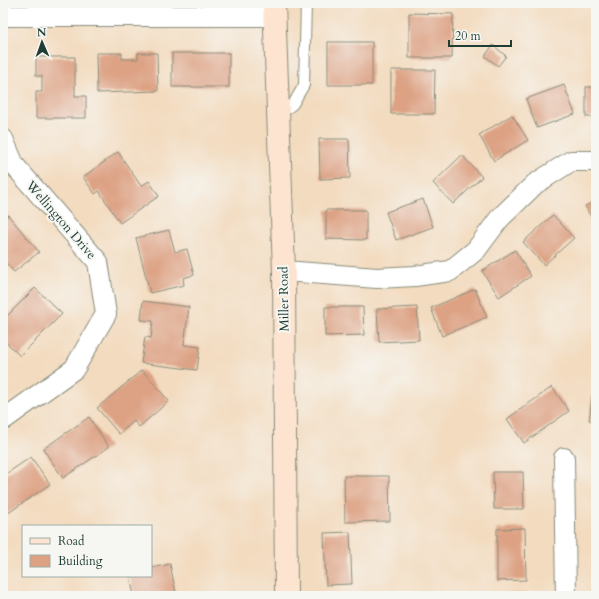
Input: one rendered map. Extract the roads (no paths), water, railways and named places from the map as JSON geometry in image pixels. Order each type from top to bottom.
[{"type":"street","name":"Miller Road","points":[[274,10],[284,271],[286,596]]},
{"type":"street","points":[[3,16],[274,10]]},
{"type":"street","name":"Wellington Drive","points":[[3,139],[14,165],[98,262],[106,314],[74,369],[3,420]]},
{"type":"street","points":[[284,271],[377,278],[415,276],[450,271],[476,250],[499,219],[535,184],[571,161],[596,161]]},
{"type":"street","points":[[564,458],[566,596]]},
{"type":"lane","points":[[278,115],[294,104],[304,85],[306,3]]}]
